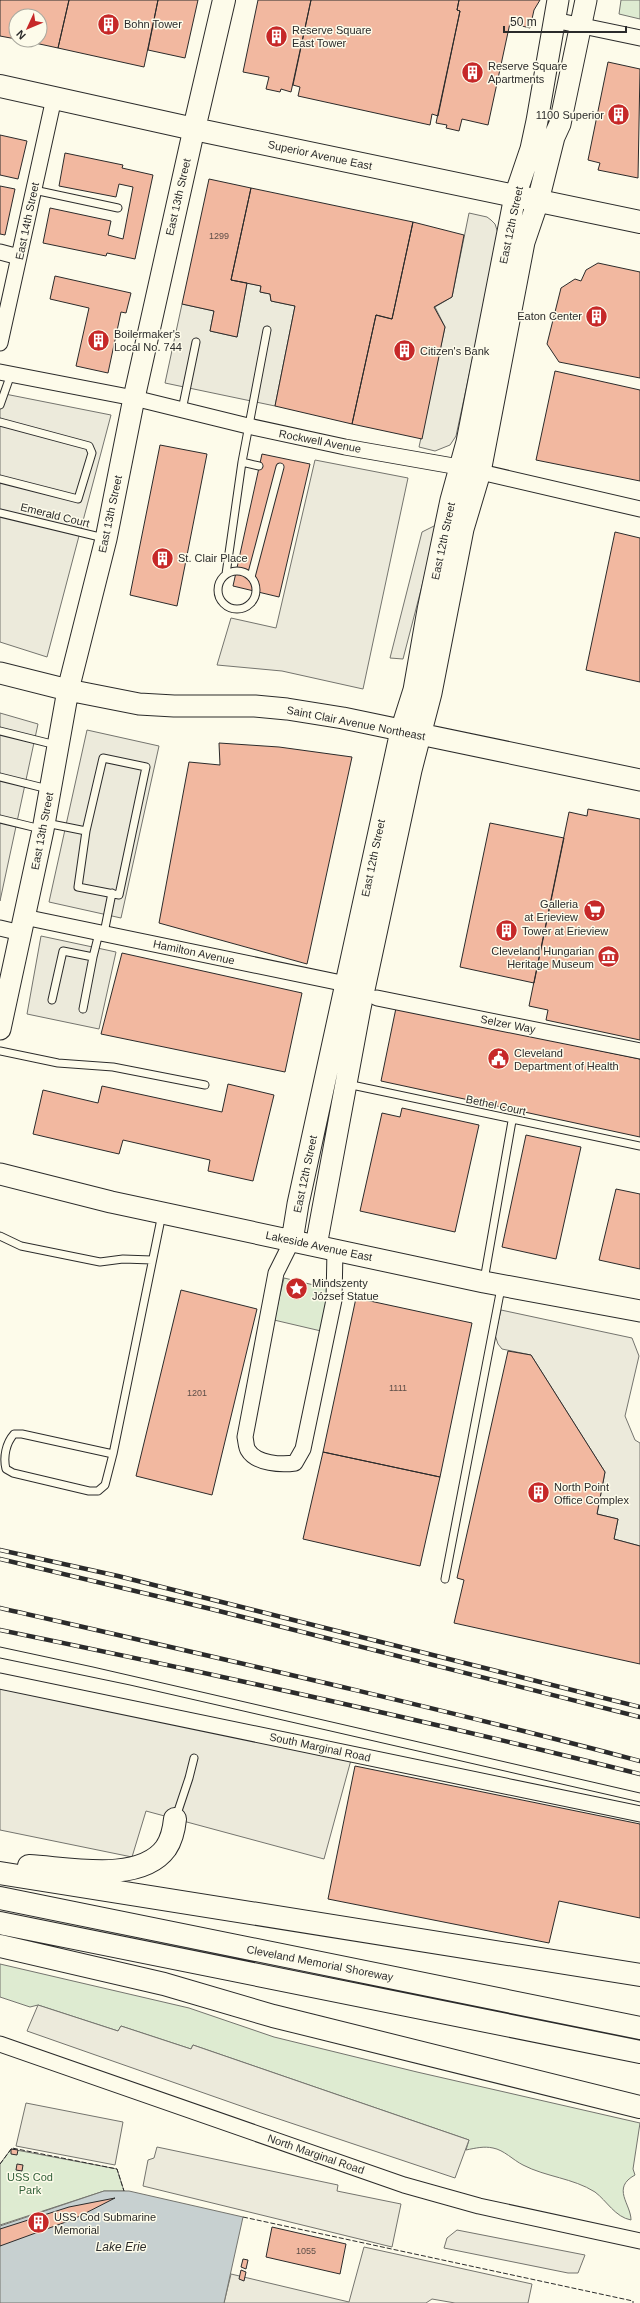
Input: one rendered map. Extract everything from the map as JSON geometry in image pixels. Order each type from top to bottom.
[{"type":"main road","name":"East 13th Street","points":[[194,129],[224,0]]},
{"type":"main road","name":"Superior Avenue East","points":[[0,86],[194,129],[640,222]]},
{"type":"main road","points":[[0,1866],[107,1870],[136,1867],[156,1857],[166,1847],[172,1836],[175,1819]]},
{"type":"main road","points":[[0,1873],[640,1975]]},
{"type":"main road","name":"Cleveland Memorial Shoreway","points":[[0,1898],[640,2028]]},
{"type":"main road","points":[[0,1923],[640,2052]]},
{"type":"main road","points":[[0,1946],[164,1984],[273,2016],[640,2107]]},
{"type":"street","name":"East 12th Street","points":[[362,990],[298,1204],[292,1241],[276,1273],[245,1438],[248,1450],[256,1458],[282,1465],[295,1463],[303,1449],[334,1300],[326,1248],[347,1084],[362,990],[411,733],[416,683],[428,610],[459,467],[467,442],[515,196],[531,149],[537,121],[558,0]]},
{"type":"street","name":"East 12th Street","points":[[411,733],[431,693],[463,529],[480,472],[524,242],[538,200],[554,136],[560,124],[586,0]]},
{"type":"street","points":[[554,20],[580,24],[640,38]]},
{"type":"street","name":"East 14th Street","points":[[0,343],[54,98]]},
{"type":"street","name":"East 13th Street","points":[[0,1029],[44,826],[68,690],[106,539],[134,398],[194,129]]},
{"type":"street","points":[[0,252],[19,257]]},
{"type":"street","name":"Rockwell Avenue","points":[[5,373],[134,398],[248,426],[345,447],[459,467],[640,509]]},
{"type":"street","name":"Saint Clair Avenue Northeast","points":[[0,673],[68,690],[139,704],[174,706],[255,706],[287,709],[343,718],[640,780]]},
{"type":"street","name":"Hamilton Avenue","points":[[0,928],[22,925],[101,933],[362,990]]},
{"type":"street","name":"Selzer Way","points":[[362,990],[640,1051]]},
{"type":"street","name":"Lakeside Avenue East","points":[[0,1174],[111,1202],[292,1241],[493,1284],[640,1311]]},
{"type":"street","name":"South Marginal Road","points":[[0,1681],[640,1814]]},
{"type":"street","name":"North Marginal Road","points":[[0,2044],[404,2185],[485,2208],[640,2241]]},
{"type":"lane","points":[[34,190],[118,208]]},
{"type":"lane","points":[[267,330],[248,426],[226,574],[219,583],[219,595],[222,601],[233,608],[246,606],[251,602],[256,592],[251,577],[280,467]]},
{"type":"lane","points":[[182,410],[196,342]]},
{"type":"lane","points":[[0,405],[5,373]]},
{"type":"lane","points":[[0,422],[89,446],[92,453],[78,499],[0,479]]},
{"type":"lane","points":[[242,462],[259,466]]},
{"type":"lane","name":"Emerald Court","points":[[0,513],[106,539]]},
{"type":"lane","points":[[226,574],[243,572],[251,577]]},
{"type":"lane","points":[[0,732],[58,745]]},
{"type":"lane","points":[[103,758],[146,767],[119,895],[78,887],[86,831],[103,758]]},
{"type":"lane","points":[[0,777],[50,790]]},
{"type":"lane","points":[[0,819],[86,831]]},
{"type":"lane","points":[[83,1009],[93,957],[112,893]]},
{"type":"lane","points":[[52,1000],[63,951],[93,957]]},
{"type":"lane","points":[[0,1051],[58,1063],[113,1067],[205,1085]]},
{"type":"lane","name":"Bethel Court","points":[[347,1084],[640,1146]]},
{"type":"lane","points":[[445,1579],[493,1284],[512,1120]]},
{"type":"lane","points":[[113,1454],[22,1434],[14,1434],[9,1440],[4,1461],[6,1469],[13,1473],[89,1491],[98,1491],[105,1486],[113,1454],[162,1213]]},
{"type":"lane","points":[[0,1236],[21,1246],[100,1262],[123,1259],[152,1260]]},
{"type":"lane","points":[[175,1819],[194,1758]]},
{"type":"green space","points":[[621,0],[640,0],[640,19],[619,14]]},
{"type":"green space","points":[[284,1278],[331,1289],[321,1331],[274,1320]]},
{"type":"green space","points":[[0,1964],[189,2008],[274,2037],[417,2072],[640,2123],[633,2169],[635,2175],[624,2185],[623,2191],[631,2220],[620,2216],[595,2192],[587,2187],[532,2169],[519,2163],[497,2149],[483,2147],[466,2150],[469,2140],[193,2045],[191,2049],[121,2026],[118,2031],[38,2005],[30,2007],[0,1997]]},
{"type":"green space","name":"USS Cod Park","points":[[11,2149],[117,2169],[124,2191],[104,2191],[0,2225],[0,2164]]},
{"type":"shaded area","points":[[469,213],[487,217],[491,220],[495,224],[499,236],[456,436],[450,445],[435,451],[419,447],[445,327],[435,307],[452,297]]},
{"type":"shaded area","points":[[247,283],[261,286],[260,292],[270,294],[271,301],[295,306],[275,406],[165,383],[182,304],[214,311],[210,331],[237,337]]},
{"type":"shaded area","points":[[0,393],[111,415],[47,657],[0,642]]},
{"type":"shaded area","points":[[315,460],[408,478],[363,689],[282,671],[217,665],[231,618],[276,628]]},
{"type":"shaded area","points":[[438,524],[403,659],[390,658],[422,532]]},
{"type":"shaded area","points":[[0,713],[38,724],[0,901]]},
{"type":"shaded area","points":[[87,730],[159,746],[121,918],[49,902]]},
{"type":"shaded area","points":[[41,936],[116,952],[99,1029],[27,1014]]},
{"type":"shaded area","points":[[501,1310],[632,1338],[639,1356],[625,1416],[635,1440],[640,1443],[640,1546],[614,1539],[618,1519],[597,1514],[605,1472],[531,1355],[502,1349],[498,1344],[495,1335]]},
{"type":"shaded area","points":[[0,1686],[351,1760],[324,1859],[146,1811],[132,1857],[0,1830]]},
{"type":"shaded area","points":[[38,2005],[118,2031],[121,2026],[191,2049],[193,2045],[469,2140],[455,2178],[258,2112],[27,2031]]},
{"type":"shaded area","points":[[26,2103],[123,2122],[115,2165],[16,2146]]},
{"type":"shaded area","points":[[157,2147],[338,2185],[337,2191],[401,2204],[392,2247],[143,2186],[148,2160],[154,2158]]},
{"type":"shaded area","points":[[457,2230],[585,2255],[578,2273],[568,2273],[444,2248],[447,2238]]},
{"type":"shaded area","points":[[364,2247],[532,2284],[528,2303],[455,2303],[432,2299],[426,2303],[224,2303],[231,2274],[349,2302]]},
{"type":"water","name":"Lake Erie","points":[[104,2191],[129,2191],[243,2217],[224,2303],[0,2303],[0,2226]]},
{"type":"building","points":[[0,0],[69,0],[58,48],[48,46],[48,8],[8,8],[8,38],[0,36]]},
{"type":"building","name":"Bohn Tower","points":[[69,0],[158,0],[144,67],[58,48]]},
{"type":"building","points":[[158,0],[198,0],[185,58],[148,50]]},
{"type":"building","name":"Reserve Square East Tower","points":[[258,0],[311,0],[291,92],[281,89],[280,92],[266,89],[269,77],[243,72]]},
{"type":"building","points":[[311,0],[459,0],[457,10],[460,11],[438,116],[432,114],[430,125],[298,96],[300,87],[293,85]]},
{"type":"building","name":"Reserve Square Apartments","points":[[459,0],[540,0],[534,10],[530,28],[510,23],[488,125],[462,119],[459,131],[446,128],[447,125],[436,123],[460,11],[457,10]]},
{"type":"building","name":"1100 Superior","points":[[608,62],[640,69],[638,178],[598,170],[600,163],[588,160]]},
{"type":"building","points":[[0,135],[27,141],[18,179],[0,175]]},
{"type":"building","points":[[65,153],[123,165],[122,168],[153,175],[135,259],[107,253],[106,256],[43,243],[50,208],[111,221],[108,235],[123,239],[133,187],[119,184],[116,197],[59,186]]},
{"type":"building","points":[[209,179],[251,188],[231,280],[247,283],[237,337],[210,331],[214,311],[182,304]]},
{"type":"building","points":[[0,186],[15,189],[5,235],[0,234]]},
{"type":"building","points":[[251,188],[413,222],[392,319],[376,315],[352,424],[275,406],[295,306],[271,301],[270,294],[260,292],[261,286],[231,280]]},
{"type":"building","name":"Citizen's Bank","points":[[413,222],[464,235],[452,297],[434,307],[445,327],[422,439],[352,424],[376,315],[392,319]]},
{"type":"building","name":"Eaton Center","points":[[598,263],[640,272],[640,378],[559,362],[547,344],[561,288],[575,279],[581,281],[586,270]]},
{"type":"building","name":"Boilermaker's Local No. 744","points":[[55,276],[131,293],[126,313],[121,312],[108,373],[76,366],[89,308],[50,299]]},
{"type":"building","points":[[555,371],[640,390],[640,481],[536,460]]},
{"type":"building","name":"St. Clair Place","points":[[160,445],[207,454],[177,606],[130,595]]},
{"type":"building","points":[[262,454],[310,464],[279,597],[233,586]]},
{"type":"building","points":[[615,532],[640,538],[640,682],[586,670]]},
{"type":"building","points":[[219,743],[279,747],[352,757],[307,964],[159,923],[189,762],[220,765]]},
{"type":"building","name":"Galleria at Erieview","points":[[588,809],[640,819],[640,1040],[546,1020],[548,1010],[529,1006],[569,812],[587,816]]},
{"type":"building","name":"Tower at Erieview","points":[[490,823],[564,838],[534,983],[460,967]]},
{"type":"building","points":[[122,953],[302,993],[285,1072],[101,1034]]},
{"type":"building","points":[[396,1008],[640,1059],[640,1137],[381,1081]]},
{"type":"building","points":[[228,1084],[274,1095],[253,1181],[208,1171],[210,1160],[123,1140],[119,1154],[33,1134],[43,1090],[98,1103],[102,1086],[222,1112]]},
{"type":"building","points":[[402,1108],[479,1125],[455,1232],[360,1211],[382,1113],[400,1117]]},
{"type":"building","points":[[526,1135],[581,1147],[556,1259],[502,1247]]},
{"type":"building","points":[[616,1189],[640,1194],[640,1269],[599,1260]]},
{"type":"building","points":[[181,1290],[257,1309],[212,1495],[136,1476]]},
{"type":"building","points":[[356,1298],[472,1323],[440,1477],[323,1452]]},
{"type":"building","name":"North Point Office Complex","points":[[508,1351],[531,1355],[605,1472],[597,1514],[618,1519],[614,1539],[640,1546],[640,1664],[454,1623],[464,1580],[457,1578]]},
{"type":"building","points":[[323,1452],[440,1477],[420,1566],[303,1539]]},
{"type":"building","points":[[355,1766],[640,1824],[640,1918],[559,1901],[549,1943],[328,1899]]},
{"type":"building","points":[[11,2149],[18,2150],[17,2155],[11,2154]]},
{"type":"building","points":[[17,2164],[23,2165],[22,2171],[16,2170]]},
{"type":"building","name":"USS Cod Submarine Memorial","points":[[115,2198],[74,2219],[0,2246],[0,2229],[69,2207]]},
{"type":"building","points":[[272,2227],[346,2244],[340,2274],[266,2257]]},
{"type":"building","points":[[243,2259],[248,2260],[246,2269],[241,2267]]},
{"type":"building","points":[[241,2270],[246,2272],[244,2281],[239,2279]]},
{"type":"tram line","points":[[0,1647],[640,1793]]},
{"type":"tram line","points":[[0,1658],[130,1685],[640,1802]]},
{"type":"railway","points":[[0,1550],[118,1576],[640,1707]]},
{"type":"railway","points":[[0,1559],[211,1609],[640,1717]]},
{"type":"railway","points":[[0,1608],[401,1701],[640,1761]]},
{"type":"railway","points":[[0,1630],[321,1699],[481,1735],[640,1774]]},
{"type":"fence","points":[[0,2164],[12,2148],[117,2169],[124,2191]]},
{"type":"fence","points":[[243,2217],[633,2301],[633,2303]]},
{"type":"place","name":"Bohn Tower","points":[[108,24]]},
{"type":"place","name":"Reserve Square East Tower","points":[[277,36]]},
{"type":"place","name":"Reserve Square Apartments","points":[[473,72]]},
{"type":"place","name":"1100 Superior","points":[[619,115]]},
{"type":"place","name":"Eaton Center","points":[[597,316]]},
{"type":"place","name":"Boilermaker's Local No. 744","points":[[98,340]]},
{"type":"place","name":"Citizen's Bank","points":[[404,351]]},
{"type":"place","name":"St. Clair Place","points":[[162,558]]},
{"type":"place","name":"Galleria at Erieview","points":[[594,910]]},
{"type":"place","name":"Tower at Erieview","points":[[506,931]]},
{"type":"place","name":"Cleveland Hungarian Heritage Museum","points":[[609,957]]},
{"type":"place","name":"Cleveland Department of Health","points":[[498,1059]]},
{"type":"place","name":"Mindszenty József Statue","points":[[297,1289]]},
{"type":"place","name":"North Point Office Complex","points":[[539,1493]]},
{"type":"place","name":"USS Cod Submarine Memorial","points":[[39,2223]]}]
